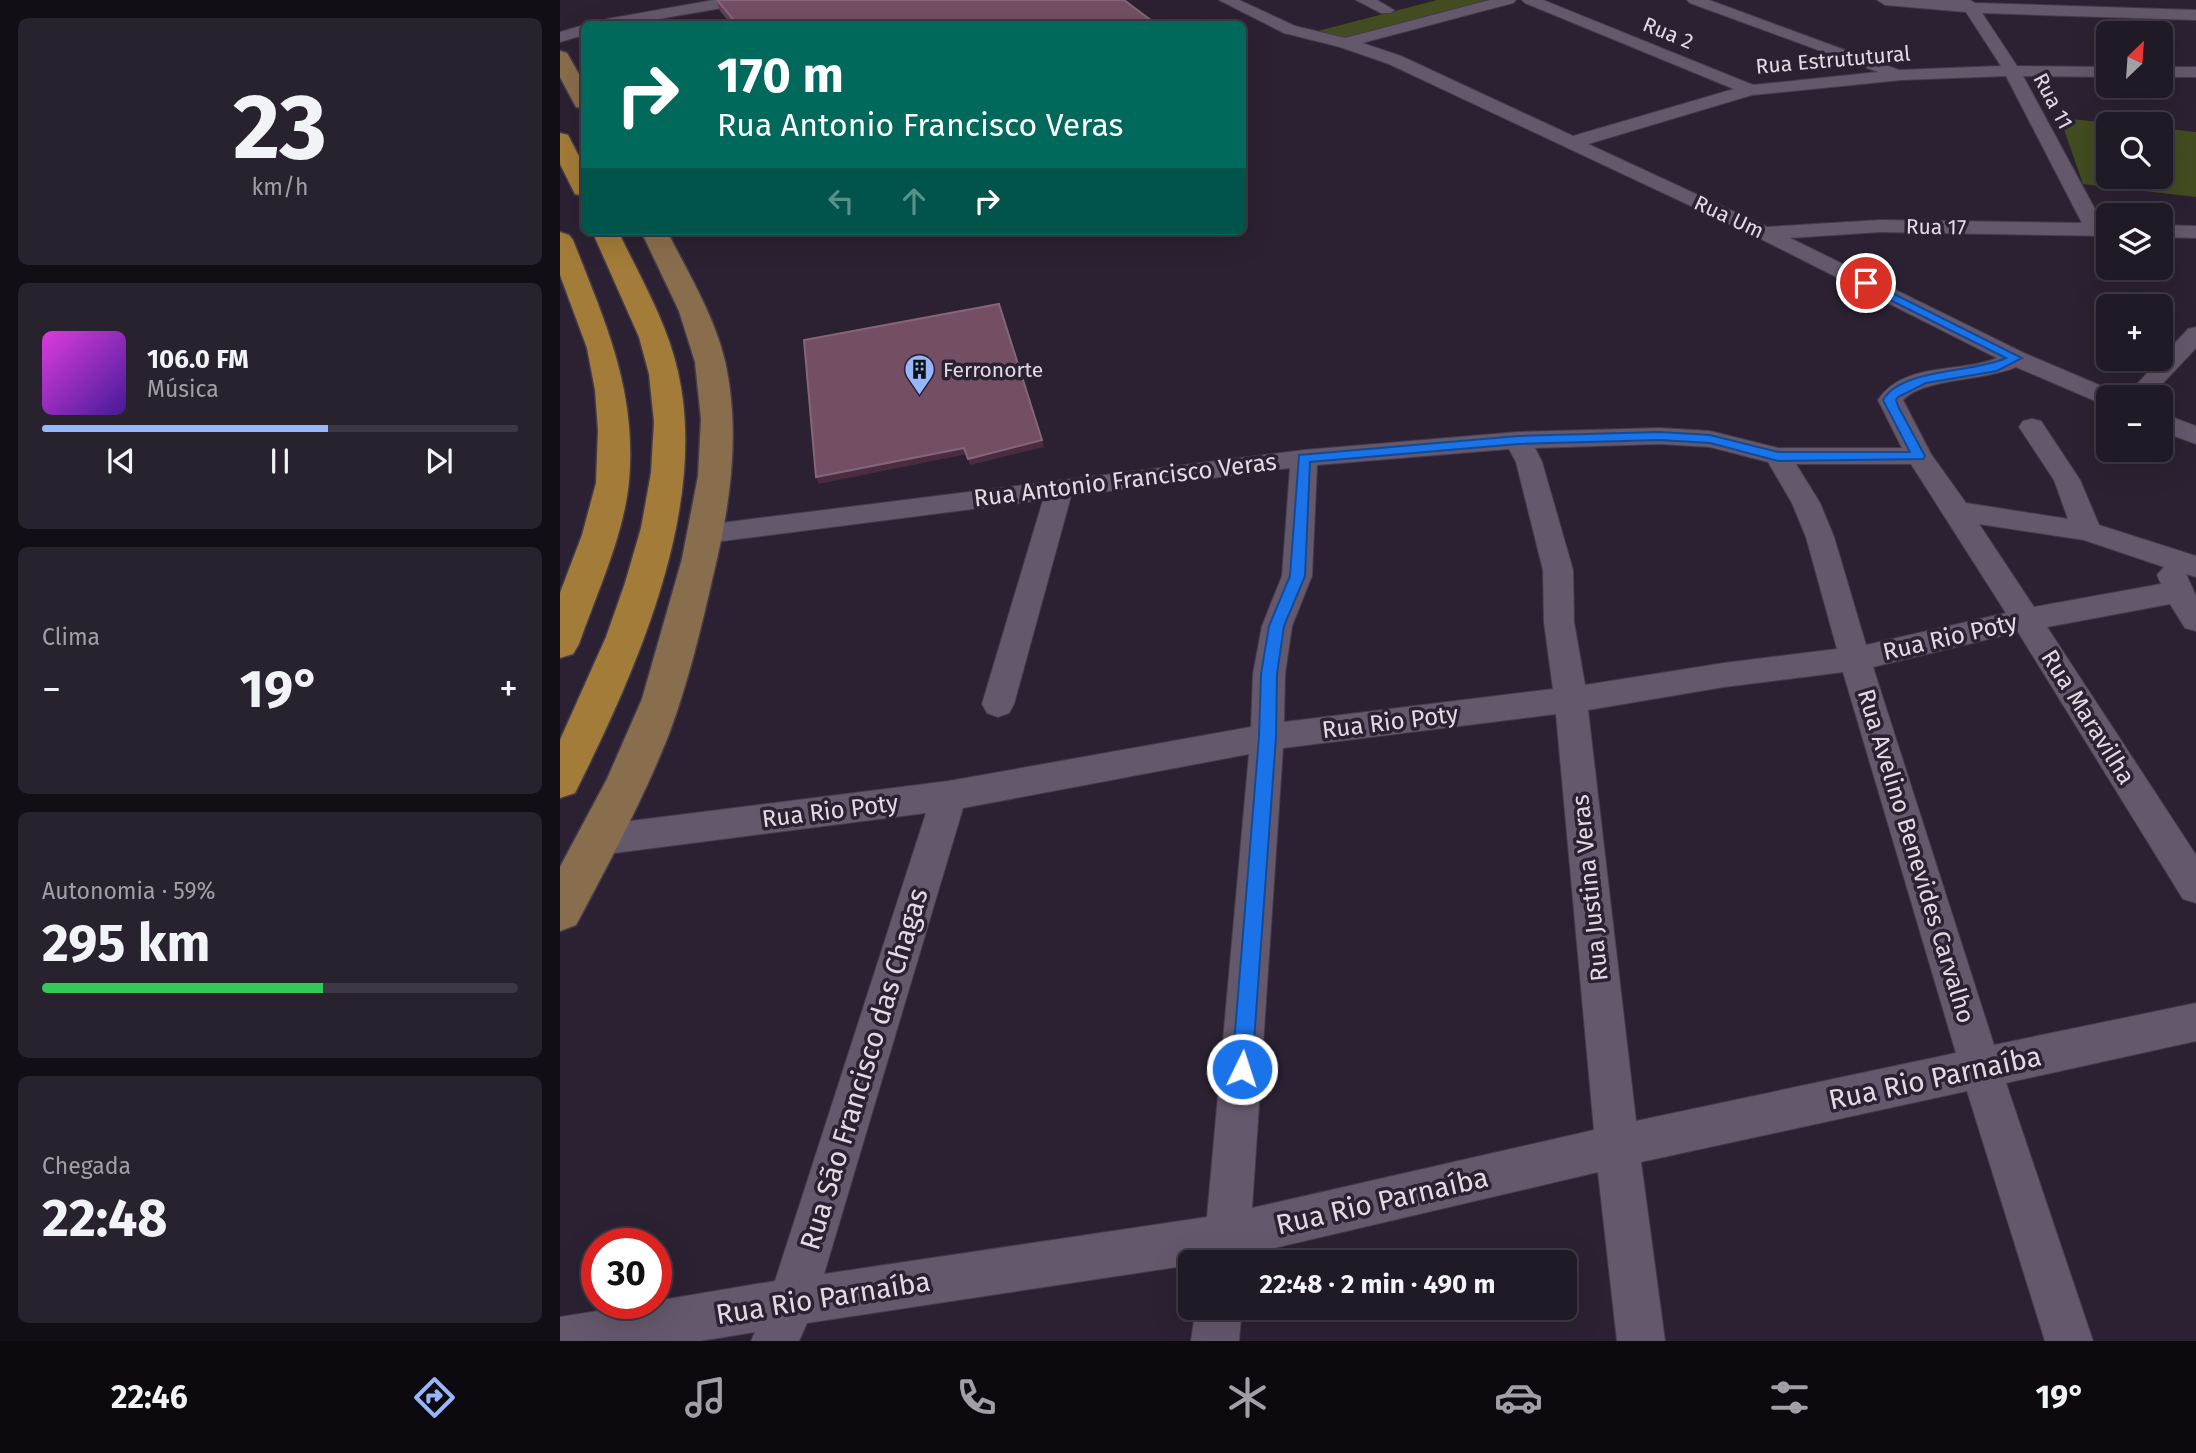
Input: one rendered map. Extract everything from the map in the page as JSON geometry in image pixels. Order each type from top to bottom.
[{"type":"highway","points":[[560,140],[581,183]]},
{"type":"highway","points":[[560,780],[578,746],[627,631],[659,525],[668,477],[665,376],[652,332],[607,235]]},
{"type":"highway","points":[[560,240],[601,348],[610,390],[614,430],[612,483],[599,535],[560,644]]},
{"type":"main road","points":[[560,57],[581,96]]},
{"type":"main road","points":[[560,910],[599,840],[648,734],[678,646],[707,533],[719,444],[710,363],[698,320],[656,235]]},
{"type":"street","points":[[620,21],[694,4],[739,0]]},
{"type":"street","name":"Rua Um","points":[[1227,0],[1300,33],[1345,43],[1395,60],[1765,233],[2016,358],[2096,392]]},
{"type":"street","points":[[1361,17],[1393,9],[1364,0]]},
{"type":"street","points":[[1345,43],[1508,0]]},
{"type":"street","name":"Rua 2","points":[[1530,0],[1751,90]]},
{"type":"street","points":[[1695,0],[1901,75]]},
{"type":"street","points":[[1885,0],[2105,14],[2196,15]]},
{"type":"street","points":[[2091,0],[2105,14]]},
{"type":"street","name":"Rua 11","points":[[1966,4],[1992,37],[2096,220]]},
{"type":"street","points":[[1300,33],[1337,23]]},
{"type":"street","points":[[560,30],[581,29]]},
{"type":"street","points":[[560,37],[581,30]]},
{"type":"street","name":"Rua Estrututural","points":[[1570,144],[1751,90],[1901,75],[2011,71],[2096,72]]},
{"type":"street","points":[[2174,72],[2196,72]]},
{"type":"street","name":"Rua 17","points":[[1765,233],[1828,227],[1881,226],[2096,230]]},
{"type":"street","points":[[2173,231],[2196,232]]},
{"type":"street","points":[[2148,385],[2196,334]]},
{"type":"street","points":[[1919,456],[1892,408],[1890,400],[1893,394],[1923,379],[1992,369],[2016,358]]},
{"type":"street","points":[[2173,426],[2196,436]]},
{"type":"street","points":[[2032,427],[2067,480],[2087,531]]},
{"type":"street","name":"Rua Antonio Francisco Veras","points":[[707,533],[1304,458],[1518,440],[1688,437],[1710,439],[1778,456],[1919,456]]},
{"type":"street","name":"Rua Justina Veras","points":[[1518,440],[1529,462],[1559,570],[1559,622],[1571,700],[1617,1146],[1641,1341]]},
{"type":"street","name":"Rua Avelino Benevides Carvalho","points":[[1778,456],[1806,503],[1820,537],[1981,1069],[2069,1341]]},
{"type":"street","name":"Rua Maravilha","points":[[1919,456],[1957,511],[2196,887]]},
{"type":"street","points":[[1227,1249],[1267,737],[1269,674],[1277,626],[1297,576],[1304,458]]},
{"type":"street","points":[[998,704],[1060,488]]},
{"type":"street","points":[[1957,511],[2087,531],[2165,557],[2187,580],[2196,620]]},
{"type":"street","name":"Rua Rio Poty","points":[[599,840],[949,796],[1267,737],[1571,700],[1724,675],[1855,659],[1973,634],[2187,580]]},
{"type":"street","name":"Rua São Francisco das Chagas","points":[[775,1341],[792,1302],[949,796]]},
{"type":"street","name":"Rua Rio Parnaíba","points":[[560,1341],[792,1302],[1227,1249],[1617,1146],[2196,1022]]},
{"type":"street","points":[[1215,1341],[1217,1320]]},
{"type":"green space","points":[[1437,0],[1502,0],[1351,40],[1314,32]]},
{"type":"green space","points":[[2060,118],[2096,122],[2096,185],[2083,184]]},
{"type":"green space","points":[[2173,129],[2196,132],[2196,197],[2126,189],[2173,189]]},
{"type":"building","points":[[717,0],[1124,0],[1152,21],[734,21]]},
{"type":"building","name":"Ferronorte","points":[[999,304],[1042,440],[968,459],[964,448],[816,477],[804,340]]},
{"type":"place","name":"Ferronorte","points":[[920,397]]},
{"type":"route","points":[[1242,1069],[1267,737],[1269,674],[1277,626],[1297,576],[1304,458],[1518,440],[1660,436],[1710,439],[1778,456],[1919,456],[1892,408],[1890,400],[1893,394],[1923,379],[1992,369],[2016,358],[1866,283]]}]
